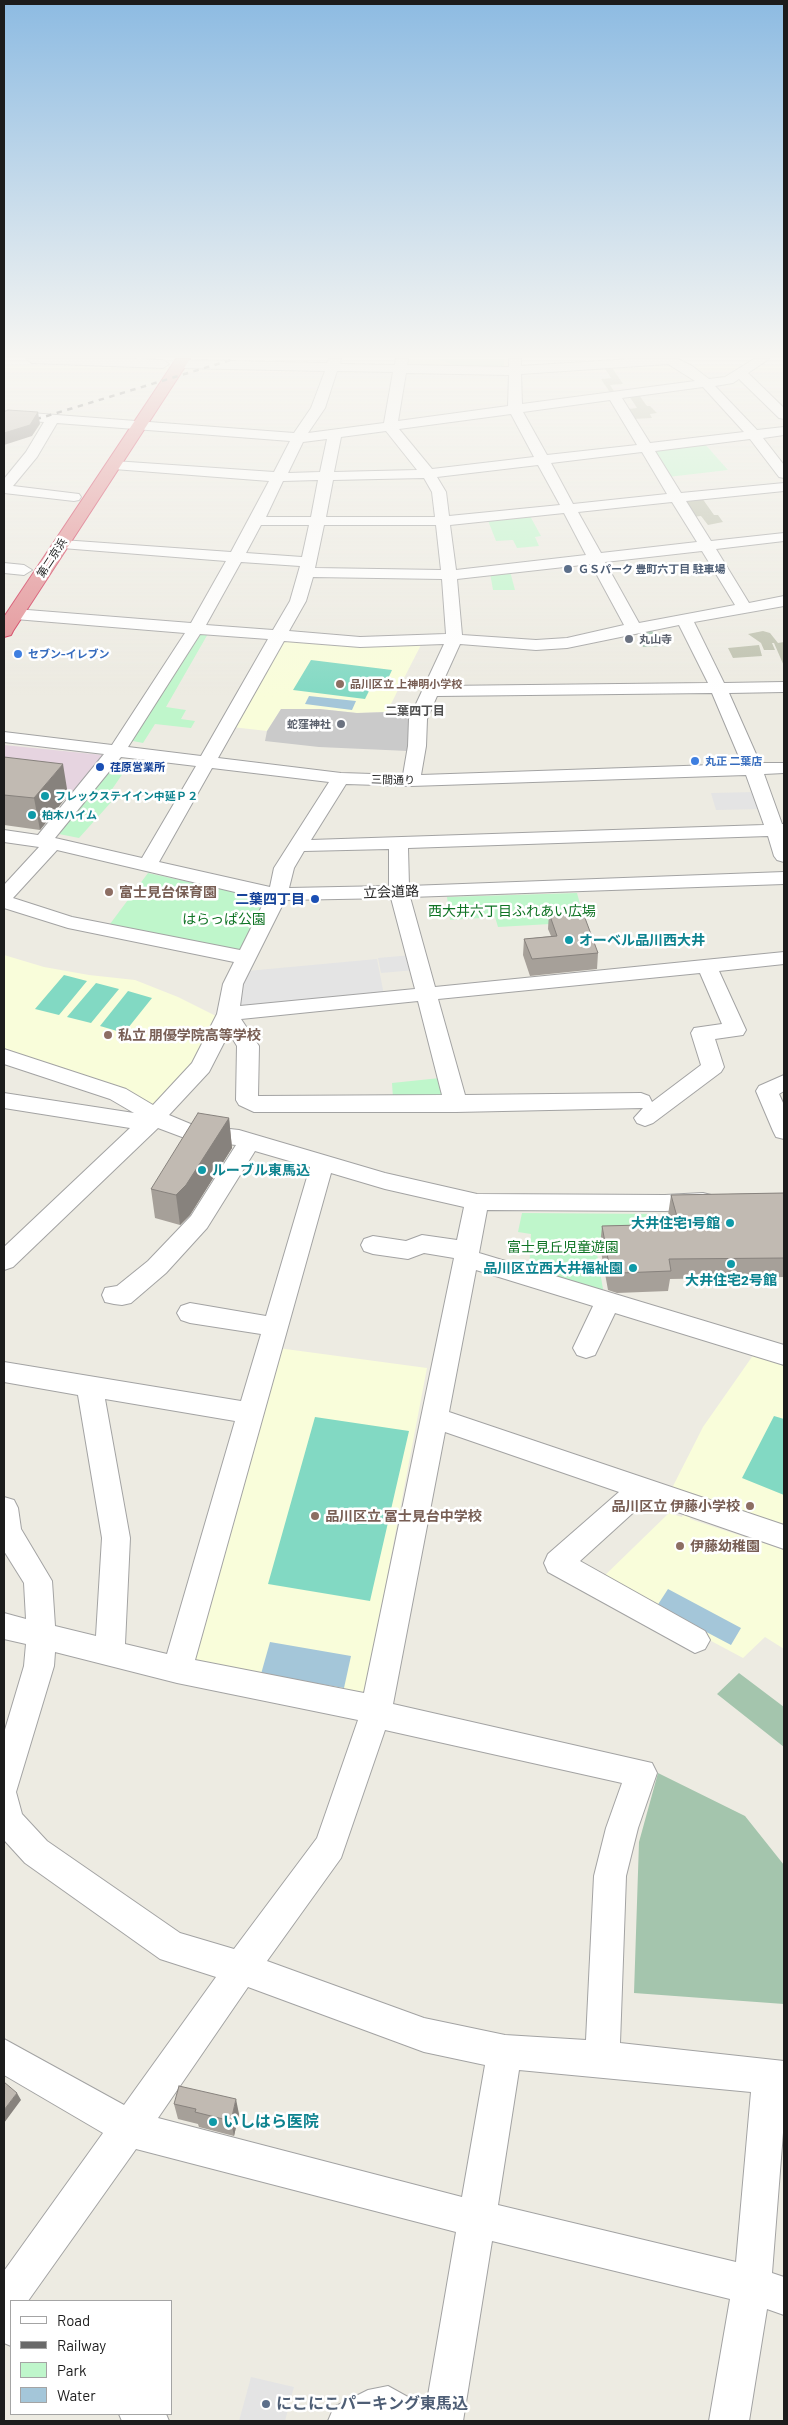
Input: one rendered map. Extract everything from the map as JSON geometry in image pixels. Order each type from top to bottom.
[{"type":"highway","name":"第二京浜","points":[[14,585],[90,472]]},
{"type":"highway","name":"第二京浜","points":[[4,631],[109,472]]},
{"type":"street","points":[[4,489],[17,472]]},
{"type":"street","points":[[210,472],[279,478],[444,472]]},
{"type":"street","points":[[4,896],[48,842],[117,750],[196,628],[282,472]]},
{"type":"street","points":[[148,865],[298,601],[327,472]]},
{"type":"street","points":[[549,472],[634,629]]},
{"type":"street","points":[[662,472],[745,609]]},
{"type":"street","points":[[411,781],[417,746],[418,719],[454,639],[450,576],[439,492],[428,474]]},
{"type":"street","points":[[256,521],[442,521],[784,487]]},
{"type":"street","points":[[4,489],[74,497]]},
{"type":"street","points":[[62,544],[235,557],[307,567],[450,576],[524,561],[596,559],[784,538]]},
{"type":"street","points":[[4,568],[24,570]]},
{"type":"street","points":[[15,614],[360,642],[454,639],[536,645],[567,643],[784,601]]},
{"type":"street","points":[[686,620],[719,689],[779,830],[784,856]]},
{"type":"street","points":[[430,691],[784,688]]},
{"type":"street","name":"三間通り","points":[[4,738],[340,778],[411,781],[784,768]]},
{"type":"street","points":[[4,1261],[152,1120],[201,1067],[228,1015],[233,984],[278,894],[282,872],[340,778]]},
{"type":"street","points":[[298,846],[779,830]]},
{"type":"street","name":"立会道路","points":[[4,836],[48,842],[235,886],[278,894],[399,892],[784,878]]},
{"type":"street","points":[[398,843],[399,892],[456,1104]]},
{"type":"street","points":[[4,902],[68,922],[246,958]]},
{"type":"street","points":[[228,1015],[784,958]]},
{"type":"street","points":[[228,1015],[248,1046],[247,1100],[254,1104],[456,1104],[643,1110],[713,1067],[702,1033],[735,1030],[707,966]]},
{"type":"street","points":[[4,1056],[118,1094],[136,1103],[152,1120]]},
{"type":"street","points":[[784,1082],[767,1091],[784,1131]]},
{"type":"street","points":[[4,1100],[152,1120],[190,1132],[250,1141],[385,1181],[477,1202],[665,1204],[728,1199]]},
{"type":"street","points":[[114,1294],[122,1296],[157,1267],[199,1222],[250,1141]]},
{"type":"street","points":[[177,1670],[323,1162]]},
{"type":"street","points":[[4,2303],[130,2129],[241,1968],[330,1847],[376,1711],[477,1202]]},
{"type":"street","points":[[373,1245],[408,1250],[422,1244],[468,1254],[607,1302],[784,1354]]},
{"type":"street","points":[[586,1348],[607,1302]]},
{"type":"street","points":[[190,1313],[275,1327]]},
{"type":"street","points":[[4,1372],[250,1413]]},
{"type":"street","points":[[90,1387],[116,1538],[110,1653]]},
{"type":"street","points":[[435,1418],[784,1537]]},
{"type":"street","points":[[641,1488],[558,1563],[695,1640]]},
{"type":"street","points":[[4,1508],[7,1532],[38,1581],[41,1636],[39,1666],[4,1784]]},
{"type":"street","points":[[4,1626],[177,1670],[376,1711],[386,1716],[640,1773],[622,1828],[610,1876],[602,2059]]},
{"type":"street","points":[[5,1816],[36,1852],[172,1947],[241,1968],[424,2035],[505,2052],[602,2059],[777,2077],[768,2290],[729,2421]]},
{"type":"street","points":[[443,2421],[505,2052]]},
{"type":"street","points":[[4,2056],[130,2129],[477,2219],[768,2290]]},
{"type":"street","points":[[348,2421],[368,2410],[388,2406],[412,2421]]},
{"type":"shaded area","points":[[702,498],[714,515],[718,515],[723,522],[708,525],[701,516],[692,517],[682,500]]},
{"type":"shaded area","points":[[650,629],[664,646],[643,647],[638,631]]},
{"type":"shaded area","points":[[763,631],[770,633],[778,643],[784,642],[784,666],[774,643],[772,643],[775,650],[764,650],[761,643],[748,634]]},
{"type":"shaded area","name":"品川区立 上神明小学校","points":[[281,637],[423,641],[403,680],[426,682],[423,687],[400,686],[387,712],[357,713],[320,709],[281,709],[267,731],[232,727]]},
{"type":"shaded area","points":[[759,645],[762,656],[733,658],[728,648]]},
{"type":"shaded area","name":"蛇窪神社","points":[[281,709],[320,709],[357,713],[387,712],[388,714],[411,716],[408,751],[319,747],[265,741],[267,731]]},
{"type":"shaded area","points":[[4,745],[103,755],[73,794],[8,787],[4,793]]},
{"type":"shaded area","points":[[756,792],[761,809],[716,810],[711,793]]},
{"type":"shaded area","name":"私立 朋優学院高等学校","points":[[4,955],[44,967],[89,975],[135,980],[178,997],[220,1018],[196,1064],[155,1112],[118,1092],[4,1053]]},
{"type":"shaded area","points":[[412,955],[415,970],[381,973],[378,958]]},
{"type":"shaded area","points":[[377,959],[384,995],[236,1010],[240,987],[247,971]]},
{"type":"shaded area","name":"品川区立 冨士見台中学校","points":[[278,1348],[427,1368],[363,1703],[189,1665]]},
{"type":"shaded area","name":"品川区立 伊藤小学校","points":[[754,1354],[784,1362],[784,1530],[698,1499],[690,1519],[784,1550],[784,1649],[765,1637],[743,1658],[599,1581],[669,1513],[682,1517],[690,1497],[671,1490],[703,1427]]},
{"type":"shaded area","points":[[739,1673],[784,1707],[784,1747],[717,1694]]},
{"type":"shaded area","points":[[658,1773],[745,1816],[784,1865],[784,2004],[634,1993],[639,1842]]},
{"type":"shaded area","name":"にこにこパーキング東馬込","points":[[251,2377],[294,2387],[285,2421],[239,2421]]},
{"type":"green space","points":[[665,472],[709,472],[668,477]]},
{"type":"green space","points":[[529,514],[541,536],[535,537],[539,546],[517,548],[513,540],[496,541],[487,518]]},
{"type":"green space","points":[[510,571],[515,590],[493,590],[490,573]]},
{"type":"green space","points":[[199,632],[209,632],[166,707],[186,710],[181,719],[195,721],[191,728],[155,724],[143,743],[133,741],[118,761],[130,763],[106,798],[113,800],[79,838],[59,834],[130,740]]},
{"type":"green space","points":[[311,660],[392,670],[386,683],[374,681],[365,699],[293,690]]},
{"type":"green space","name":"はらっぱ公園","points":[[148,873],[267,899],[241,952],[110,924]]},
{"type":"green space","name":"西大井六丁目ふれあい広場","points":[[577,893],[585,922],[498,927],[495,917],[450,920],[447,897]]},
{"type":"green space","points":[[64,975],[87,981],[59,1015],[35,1009]]},
{"type":"green space","points":[[96,983],[119,989],[91,1023],[67,1017]]},
{"type":"green space","points":[[128,991],[152,998],[124,1033],[100,1026]]},
{"type":"green space","points":[[440,1078],[445,1098],[393,1098],[392,1083]]},
{"type":"green space","name":"富士見丘児童遊園","points":[[522,1213],[655,1214],[662,1240],[595,1242],[604,1295],[529,1271],[531,1234],[518,1232]]},
{"type":"green space","points":[[774,1416],[784,1419],[784,1495],[742,1478]]},
{"type":"green space","points":[[315,1417],[409,1431],[370,1601],[268,1584]]},
{"type":"water","points":[[309,696],[356,701],[352,710],[305,704]]},
{"type":"water","points":[[668,1589],[741,1628],[731,1645],[657,1606]]},
{"type":"water","points":[[270,1642],[351,1656],[344,1688],[261,1674]]},
{"type":"building","points":[[4,757],[63,764],[34,798],[4,795]]},
{"type":"building","points":[[582,910],[598,953],[532,959],[524,939],[557,936],[549,913]]},
{"type":"building","points":[[198,1113],[229,1118],[186,1185],[176,1195],[151,1189]]},
{"type":"building","points":[[784,1193],[784,1258],[669,1259],[671,1271],[620,1273],[610,1270],[602,1226],[679,1224],[671,1195]]},
{"type":"building","points":[[4,2082],[17,2093],[4,2110]]},
{"type":"building","points":[[179,2086],[236,2099],[231,2121],[195,2112],[196,2109],[174,2104]]},
{"type":"place","name":"ＧＳパーク 豊町六丁目 駐車場","points":[[568,569]]},
{"type":"place","name":"丸山寺","points":[[629,639]]},
{"type":"place","name":"セブン-イレブン","points":[[18,654]]},
{"type":"place","name":"品川区立 上神明小学校","points":[[340,684]]},
{"type":"place","name":"蛇窪神社","points":[[341,724]]},
{"type":"place","name":"丸正 二葉店","points":[[695,761]]},
{"type":"place","name":"荏原営業所","points":[[100,767]]},
{"type":"place","name":"フレックステイイン中延Ｐ２","points":[[45,796]]},
{"type":"place","name":"柏木ハイム","points":[[32,815]]},
{"type":"place","name":"富士見台保育園","points":[[109,892]]},
{"type":"place","name":"二葉四丁目","points":[[315,899]]},
{"type":"place","name":"オーベル品川西大井","points":[[569,940]]},
{"type":"place","name":"私立 朋優学院高等学校","points":[[108,1035]]},
{"type":"place","name":"ルーブル東馬込","points":[[202,1170]]},
{"type":"place","name":"大井住宅1号館","points":[[730,1223]]},
{"type":"place","name":"大井住宅2号館","points":[[731,1264]]},
{"type":"place","name":"品川区立西大井福祉園","points":[[633,1268]]},
{"type":"place","name":"品川区立 伊藤小学校","points":[[750,1506]]},
{"type":"place","name":"品川区立 冨士見台中学校","points":[[315,1516]]},
{"type":"place","name":"伊藤幼稚園","points":[[680,1546]]},
{"type":"place","name":"いしはら医院","points":[[213,2122]]},
{"type":"place","name":"にこにこパーキング東馬込","points":[[266,2404]]},
{"type":"district","name":"二葉四丁目","points":[[415,711]]}]
